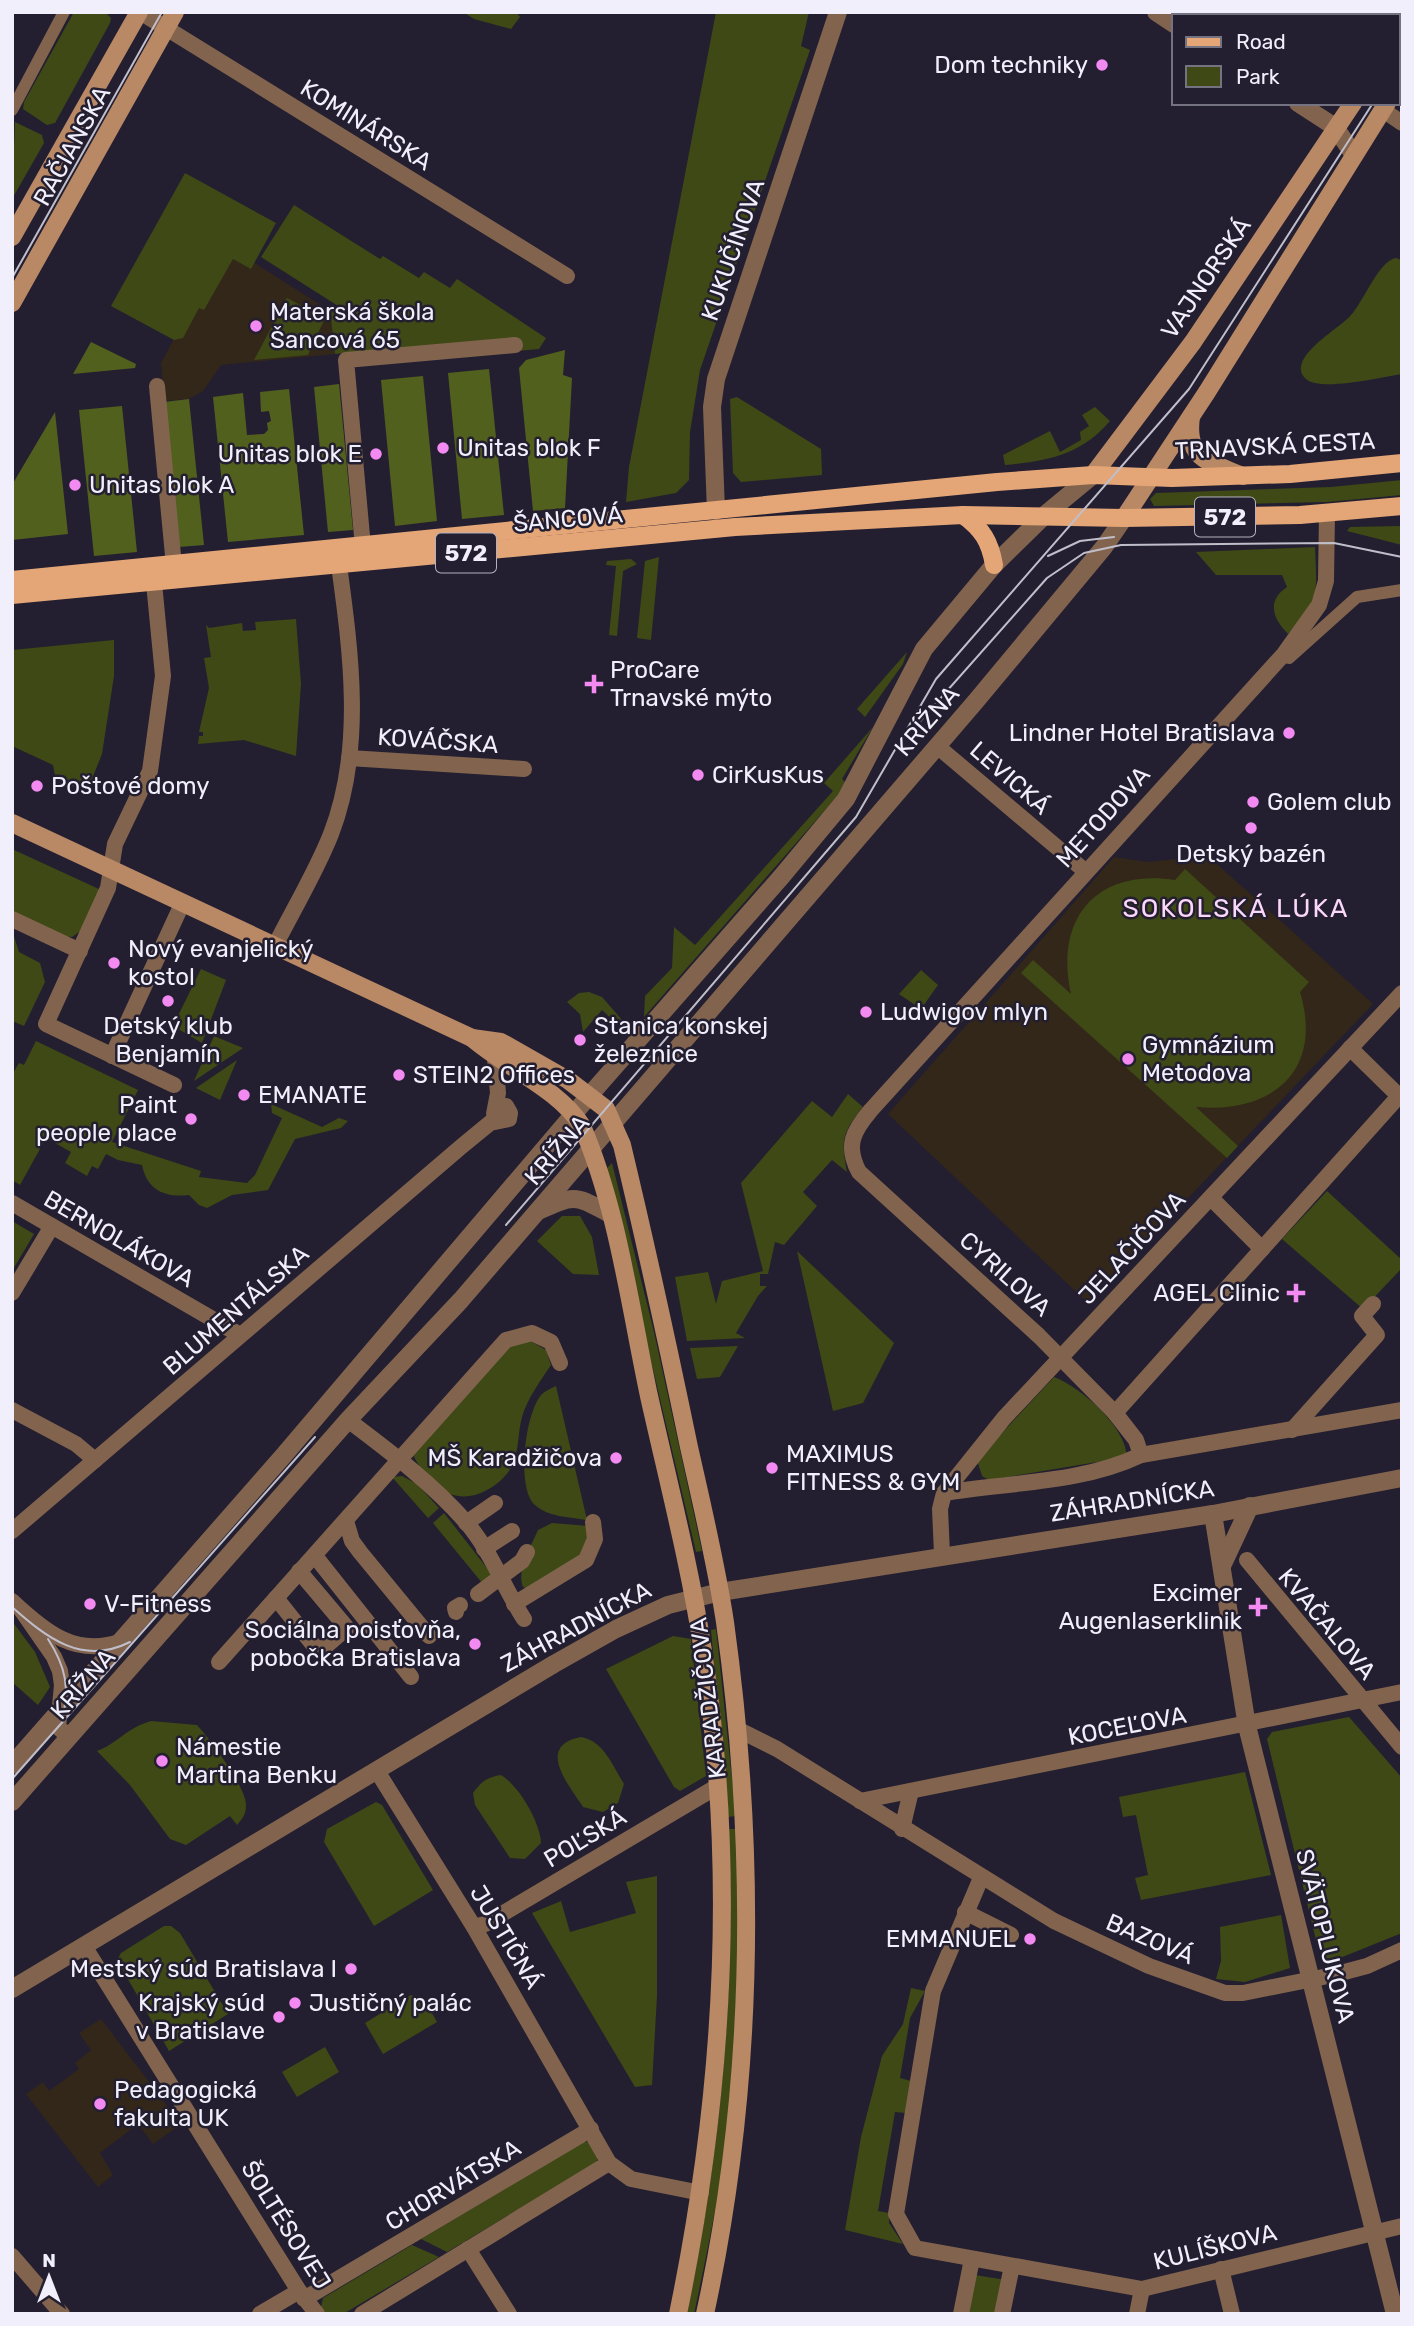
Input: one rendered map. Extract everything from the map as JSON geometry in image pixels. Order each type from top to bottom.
[{"type":"main road","name":"RAČIANSKA","points":[[12,237],[140,12]]},
{"type":"main road","name":"RAČIANSKA","points":[[12,303],[171,20]]},
{"type":"main road","name":"VAJNORSKÁ","points":[[1093,474],[1207,323],[1352,105]]},
{"type":"main road","points":[[1124,517],[1191,417],[1385,107]]},
{"type":"main road","points":[[1191,417],[1189,439],[1196,453],[1243,476]]},
{"type":"main road","name":"TRNAVSKÁ CESTA","points":[[1152,477],[1243,476],[1402,463]]},
{"type":"main road","name":"ŠANCOVÁ","points":[[12,580],[1093,474]]},
{"type":"main road","name":"572","points":[[1093,474],[1152,477]]},
{"type":"main road","name":"572","points":[[1046,514],[1124,517],[1327,514],[1402,506]]},
{"type":"main road","name":"ŠANCOVÁ","points":[[12,595],[734,527],[963,515],[1046,514]]},
{"type":"main road","points":[[963,515],[981,528],[990,545],[994,565]]},
{"type":"main road","points":[[12,823],[276,944],[472,1038],[495,1059],[554,1097],[575,1114]]},
{"type":"main road","name":"KARADŽIČOVA","points":[[472,1038],[511,1048],[589,1096],[606,1109],[613,1122],[622,1144],[659,1301],[720,1592],[737,1729],[748,1863],[747,1987],[734,2148],[705,2314]]},
{"type":"main road","name":"KARADŽIČOVA","points":[[575,1114],[590,1147],[610,1214],[694,1598],[708,1685],[718,1786],[722,1971],[709,2137],[678,2314]]},
{"type":"street","points":[[12,110],[64,12]]},
{"type":"street","name":"KOMINÁRSKA","points":[[140,12],[171,20],[567,276]]},
{"type":"street","name":"KUKUČÍNOVA","points":[[716,510],[712,407],[716,379],[838,12]]},
{"type":"street","points":[[1301,105],[1335,127],[1354,155]]},
{"type":"street","points":[[1385,107],[1402,122]]},
{"type":"street","points":[[363,547],[346,360],[515,345]]},
{"type":"street","points":[[157,386],[174,566]]},
{"type":"street","name":"KRÍŽNA","points":[[12,1765],[782,876],[846,799],[924,649],[994,565],[1046,514],[1093,474]]},
{"type":"street","name":"METODOVA","points":[[857,1126],[1165,782],[1284,654],[1319,605],[1325,581],[1327,514]]},
{"type":"street","name":"KRÍŽNA","points":[[12,1802],[348,1420],[461,1300],[937,746],[1097,555],[1124,517]]},
{"type":"street","points":[[276,944],[331,835],[341,802],[349,758],[352,684],[340,565]]},
{"type":"street","points":[[154,583],[163,677],[150,771],[115,844],[109,868],[108,888],[46,1024],[174,1085]]},
{"type":"street","points":[[1289,659],[1357,597],[1402,590]]},
{"type":"street","name":"LEVICKÁ","points":[[937,746],[1085,871]]},
{"type":"street","name":"KOVÁČSKA","points":[[349,758],[524,769]]},
{"type":"street","points":[[112,1056],[183,902]]},
{"type":"street","points":[[12,919],[80,951]]},
{"type":"street","name":"JELAČIČOVA","points":[[944,1493],[1004,1418],[1402,993]]},
{"type":"street","points":[[1115,1413],[1400,1097],[1350,1048]]},
{"type":"street","name":"BLUMENTÁLSKA","points":[[12,1531],[490,1123],[509,1119],[510,1113],[506,1107],[497,1107],[495,1059]]},
{"type":"street","name":"CYRILOVA","points":[[857,1126],[852,1138],[851,1152],[859,1172],[1040,1336],[1059,1359],[1115,1413],[1136,1440],[1141,1455]]},
{"type":"street","points":[[535,1212],[568,1198],[579,1198],[610,1214]]},
{"type":"street","points":[[1211,1198],[1262,1249]]},
{"type":"street","name":"BERNOLÁKOVA","points":[[12,1203],[240,1335]]},
{"type":"street","points":[[12,1293],[52,1226]]},
{"type":"street","points":[[1292,1430],[1377,1335],[1362,1316],[1373,1304]]},
{"type":"street","points":[[219,1662],[506,1340],[532,1333],[551,1342],[560,1363]]},
{"type":"street","points":[[12,1410],[76,1444],[95,1460]]},
{"type":"street","points":[[942,1554],[940,1509],[944,1493],[1079,1474],[1119,1465],[1141,1455],[1402,1410]]},
{"type":"street","points":[[348,1420],[400,1459],[466,1523],[502,1577],[524,1619]]},
{"type":"street","name":"ZÁHRADNÍCKA","points":[[12,1989],[598,1638],[668,1605],[720,1592],[942,1554],[1213,1514],[1402,1478]]},
{"type":"street","points":[[466,1523],[495,1503]]},
{"type":"street","points":[[1222,1566],[1250,1506]]},
{"type":"street","name":"SVÄTOPLUKOVA","points":[[1213,1514],[1247,1726],[1395,2314]]},
{"type":"street","points":[[346,1521],[352,1541],[429,1636]]},
{"type":"street","points":[[514,1604],[586,1560],[595,1539],[593,1522]]},
{"type":"street","points":[[484,1549],[512,1531]]},
{"type":"street","points":[[478,1594],[522,1561],[527,1552]]},
{"type":"street","points":[[315,1556],[411,1677]]},
{"type":"street","name":"KVAČALOVA","points":[[1248,1560],[1402,1747]]},
{"type":"street","points":[[276,1598],[319,1652],[346,1628],[299,1571]]},
{"type":"street","points":[[17,1606],[70,1645],[93,1648],[122,1641]]},
{"type":"street","points":[[17,1606],[58,1667],[62,1683],[58,1727],[69,1737]]},
{"type":"street","name":"KOCEĽOVA","points":[[860,1801],[1247,1726],[1402,1692]]},
{"type":"street","name":"BAZOVÁ","points":[[737,1729],[777,1749],[1054,1921],[1110,1948],[1225,1993],[1243,1993],[1311,1980],[1367,1966],[1402,1950]]},
{"type":"street","name":"JUSTIČNÁ","points":[[377,1771],[474,1927],[590,2129]]},
{"type":"street","name":"POĽSKÁ","points":[[474,1927],[485,1924],[718,1786]]},
{"type":"street","points":[[902,1829],[911,1791]]},
{"type":"street","points":[[981,1878],[965,1912],[1011,1935]]},
{"type":"street","name":"KULÍŠKOVA","points":[[965,1912],[933,1991],[896,2214],[915,2248],[1142,2289],[1402,2226]]},
{"type":"street","name":"ŠOLTÉSOVEJ","points":[[84,1946],[302,2295],[317,2314]]},
{"type":"street","points":[[590,2129],[610,2163],[635,2181],[701,2193]]},
{"type":"street","name":"CHORVÁTSKA","points":[[260,2314],[302,2295],[590,2129]]},
{"type":"street","points":[[362,2314],[610,2163]]},
{"type":"street","points":[[468,2249],[509,2314]]},
{"type":"street","points":[[12,2256],[62,2314]]},
{"type":"street","points":[[961,2314],[972,2259]]},
{"type":"street","points":[[1002,2314],[1012,2266]]},
{"type":"street","points":[[1221,2269],[1232,2314]]},
{"type":"street","points":[[1137,2314],[1142,2289]]},
{"type":"shaded area","name":"Materská škola Šancová 65","points":[[225,244],[330,311],[335,354],[221,365],[203,391],[189,399],[164,401],[161,363]]},
{"type":"shaded area","name":"Gymnázium Metodova","points":[[1208,856],[1373,1004],[1088,1303],[888,1114],[1114,857],[1147,862]]},
{"type":"shaded area","name":"Pedagogická fakulta UK","points":[[101,2019],[181,2124],[153,2144],[138,2124],[100,2153],[113,2175],[98,2187],[26,2094],[43,2082],[49,2091],[79,2069],[75,2063],[91,2050],[79,2033]]},
{"type":"green space","points":[[74,12],[105,12],[111,18],[110,23],[55,123],[47,125],[23,109],[24,102]]},
{"type":"green space","points":[[463,12],[516,12],[520,17],[511,29],[474,19]]},
{"type":"green space","points":[[716,12],[809,12],[801,46],[810,50],[700,370],[690,432],[689,480],[676,493],[626,502],[629,467]]},
{"type":"green space","points":[[15,122],[42,135],[44,143],[12,199]]},
{"type":"green space","points":[[185,173],[276,223],[251,269],[233,259],[204,310],[199,308],[183,338],[174,340],[111,306]]},
{"type":"green space","points":[[294,205],[380,259],[383,256],[419,278],[424,272],[450,288],[457,279],[546,338],[539,349],[517,351],[490,340],[335,354],[330,311],[346,311],[261,257]]},
{"type":"green space","points":[[1397,258],[1402,261],[1402,374],[1337,384],[1313,383],[1306,379],[1301,371],[1302,362],[1308,353],[1351,315],[1384,265]]},
{"type":"green space","points":[[287,298],[325,318],[308,355],[254,360]]},
{"type":"green space","points":[[91,342],[136,364],[135,368],[73,374]]},
{"type":"green space","points":[[565,350],[563,375],[572,378],[565,508],[533,511],[519,368],[526,360]]},
{"type":"green space","points":[[489,369],[504,515],[462,519],[448,373]]},
{"type":"green space","points":[[423,376],[437,521],[395,526],[381,380]]},
{"type":"green space","points":[[339,384],[353,530],[328,532],[314,387]]},
{"type":"green space","points":[[289,389],[304,535],[228,542],[213,397],[243,393],[247,435],[264,434],[268,430],[267,423],[271,421],[269,411],[261,412],[260,392]]},
{"type":"green space","points":[[737,397],[821,449],[822,475],[741,482],[733,473],[730,399]]},
{"type":"green space","points":[[189,399],[204,545],[179,547],[164,402]]},
{"type":"green space","points":[[122,406],[137,552],[94,556],[79,410]]},
{"type":"green space","points":[[1095,407],[1110,421],[1087,442],[1049,458],[1005,465],[1003,455],[1050,431],[1060,452],[1081,440],[1080,432],[1089,426],[1082,415]]},
{"type":"green space","points":[[55,412],[68,534],[12,540],[12,485]]},
{"type":"green space","points":[[1402,480],[1402,495],[1327,502],[1154,506],[1150,499],[1156,493],[1331,487]]},
{"type":"green space","points":[[1402,526],[1402,545],[1347,531],[1350,527]]},
{"type":"green space","points":[[1315,547],[1314,595],[1306,612],[1288,634],[1274,610],[1276,598],[1287,587],[1282,575],[1216,575],[1196,552]]},
{"type":"green space","points":[[659,557],[651,640],[637,638],[645,561]]},
{"type":"green space","points":[[631,559],[637,564],[623,571],[617,636],[609,635],[616,566],[606,565],[607,561]]},
{"type":"green space","points":[[296,619],[301,684],[296,756],[244,740],[198,744],[199,736],[203,736],[203,732],[199,732],[209,688],[204,658],[211,657],[206,625],[209,628],[242,623],[243,631],[256,630],[255,622]]},
{"type":"green space","points":[[114,640],[114,676],[102,754],[86,794],[55,776],[53,765],[12,746],[12,650]]},
{"type":"green space","points":[[907,652],[903,664],[865,717],[857,709]]},
{"type":"green space","points":[[873,727],[842,779],[845,782],[839,794],[644,1017],[645,996],[672,968],[674,927],[695,945],[833,791],[824,783]]},
{"type":"green space","points":[[12,849],[101,890],[82,930],[72,937],[61,936],[12,913]]},
{"type":"green space","points":[[1185,869],[1309,982],[1300,992],[1305,1020],[1304,1045],[1297,1065],[1285,1082],[1268,1095],[1247,1103],[1223,1107],[1196,1107],[1238,1146],[1227,1158],[1021,973],[1033,960],[1071,994],[1067,967],[1069,943],[1076,922],[1087,904],[1103,891],[1123,882],[1147,878],[1175,880]]},
{"type":"green space","points":[[12,930],[19,952],[40,963],[45,982],[24,1026],[12,1021]]},
{"type":"green space","points":[[201,969],[226,980],[202,1043],[173,1026]]},
{"type":"green space","points":[[921,970],[938,985],[921,1009],[899,994]]},
{"type":"green space","points":[[589,992],[602,997],[623,1021],[618,1025],[602,1010],[583,1032],[580,1014],[567,1002],[579,993]]},
{"type":"green space","points":[[214,1036],[243,1048],[194,1081]]},
{"type":"green space","points":[[36,1041],[138,1090],[112,1142],[201,1171],[199,1177],[247,1183],[255,1175],[282,1118],[272,1113],[271,1104],[322,1127],[339,1118],[348,1121],[341,1128],[295,1139],[268,1190],[232,1195],[207,1208],[199,1205],[189,1195],[172,1195],[158,1190],[148,1181],[142,1165],[118,1160],[106,1154],[98,1169],[92,1166],[87,1176],[65,1163],[71,1152],[46,1138],[20,1185],[12,1180],[12,1075],[19,1063],[24,1065]]},
{"type":"green space","points":[[237,1060],[220,1100],[196,1088]]},
{"type":"green space","points":[[848,1094],[863,1107],[845,1137],[847,1172],[832,1160],[803,1192],[817,1206],[784,1245],[775,1242],[768,1274],[760,1274],[760,1286],[767,1286],[736,1333],[745,1338],[687,1341],[675,1277],[708,1272],[716,1304],[722,1281],[763,1271],[741,1183],[812,1101],[832,1117]]},
{"type":"green space","points":[[612,1163],[654,1332],[702,1551],[696,1552],[606,1169]]},
{"type":"green space","points":[[1327,1191],[1402,1260],[1402,1268],[1363,1309],[1282,1239]]},
{"type":"green space","points":[[562,1216],[580,1216],[592,1237],[599,1275],[573,1274],[537,1241]]},
{"type":"green space","points":[[12,1221],[34,1234],[12,1271]]},
{"type":"green space","points":[[797,1251],[894,1343],[863,1403],[833,1411]]},
{"type":"green space","points":[[529,1340],[546,1350],[551,1365],[524,1410],[511,1468],[495,1485],[474,1495],[452,1495],[442,1490],[425,1474],[412,1453],[505,1349],[517,1341]]},
{"type":"green space","points":[[738,1346],[720,1377],[697,1379],[690,1348]]},
{"type":"green space","points":[[1054,1377],[1077,1390],[1100,1410],[1119,1433],[1127,1457],[989,1480],[982,1476],[977,1460]]},
{"type":"green space","points":[[556,1386],[587,1520],[546,1512],[535,1505],[529,1496],[524,1467],[527,1433],[536,1403],[542,1394]]},
{"type":"green space","points":[[402,1476],[417,1484],[439,1508],[428,1518],[392,1477]]},
{"type":"green space","points":[[444,1513],[490,1572],[490,1578],[483,1584],[433,1523]]},
{"type":"green space","points":[[552,1523],[589,1526],[585,1552],[531,1590],[523,1587],[521,1573],[528,1551],[538,1530]]},
{"type":"green space","points":[[12,1621],[35,1652],[50,1687],[38,1705],[12,1682]]},
{"type":"green space","points":[[716,1629],[736,1816],[728,1817],[711,1630]]},
{"type":"green space","points":[[673,1636],[691,1639],[706,1776],[680,1791],[674,1787],[606,1669]]},
{"type":"green space","points":[[1349,1717],[1402,1778],[1402,1933],[1325,1964],[1317,1944],[1267,1739],[1272,1732]]},
{"type":"green space","points":[[151,1721],[197,1725],[203,1732],[226,1764],[244,1797],[245,1811],[237,1825],[230,1816],[186,1845],[170,1839],[130,1785],[97,1751]]},
{"type":"green space","points":[[581,1737],[596,1743],[602,1749],[624,1784],[618,1803],[603,1812],[583,1807],[560,1767],[560,1749],[567,1742]]},
{"type":"green space","points":[[1245,1772],[1271,1875],[1141,1900],[1135,1878],[1148,1875],[1136,1815],[1123,1817],[1119,1797]]},
{"type":"green space","points":[[501,1775],[521,1796],[533,1815],[540,1834],[541,1843],[525,1859],[510,1858],[475,1805],[473,1793],[479,1786],[488,1779]]},
{"type":"green space","points":[[376,1802],[382,1805],[433,1890],[374,1926],[324,1842],[327,1829]]},
{"type":"green space","points":[[729,1829],[737,1829],[737,1990],[732,2086],[722,2172],[711,2229],[694,2314],[687,2314],[708,2194],[723,2073],[730,1952]]},
{"type":"green space","points":[[657,1876],[657,1996],[652,2085],[635,2087],[532,1913],[561,1901],[570,1932],[636,1913],[626,1882]]},
{"type":"green space","points":[[1281,1915],[1290,1968],[1245,1982],[1216,1979],[1221,1961],[1220,1927]]},
{"type":"green space","points":[[164,1926],[171,1926],[180,1933],[228,2014],[169,2051],[117,1960],[121,1953]]},
{"type":"green space","points":[[911,1988],[925,1991],[910,2018],[900,2078],[911,2081],[906,2113],[895,2112],[878,2211],[889,2213],[889,2223],[903,2244],[845,2230],[861,2137],[882,2056],[903,2024]]},
{"type":"green space","points":[[411,1995],[425,2001],[437,2022],[383,2054],[365,2023]]},
{"type":"green space","points":[[325,2047],[339,2072],[297,2097],[282,2072]]},
{"type":"green space","points":[[583,2142],[589,2142],[598,2158],[596,2163],[447,2252],[421,2239]]},
{"type":"green space","points":[[412,2245],[439,2257],[343,2314],[326,2314],[321,2307],[323,2298]]},
{"type":"green space","points":[[975,2275],[1006,2280],[999,2314],[967,2314]]},
{"type":"tram line","points":[[12,278],[162,12]]},
{"type":"tram line","points":[[506,1225],[856,817],[936,679],[1189,389],[1372,105]]},
{"type":"tram line","points":[[1048,556],[1080,541],[1114,537]]},
{"type":"tram line","points":[[915,727],[1047,578],[1084,553],[1121,545],[1334,543],[1402,557]]},
{"type":"tram line","points":[[12,1779],[315,1437]]},
{"type":"tram line","points":[[12,1607],[52,1638],[81,1650],[113,1649],[130,1642]]},
{"type":"tram line","points":[[48,1639],[65,1678],[66,1698],[62,1721]]},
{"type":"place","name":"Dom techniky","points":[[1102,65]]},
{"type":"place","name":"Materská škola Šancová 65","points":[[256,326]]},
{"type":"place","name":"Unitas blok F","points":[[443,448]]},
{"type":"place","name":"Unitas blok E","points":[[376,454]]},
{"type":"place","name":"Unitas blok A","points":[[75,485]]},
{"type":"place","name":"ProCare Trnavské mýto","points":[[594,684]]},
{"type":"place","name":"Lindner Hotel Bratislava","points":[[1289,733]]},
{"type":"place","name":"CirKusKus","points":[[698,775]]},
{"type":"place","name":"Poštové domy","points":[[37,786]]},
{"type":"place","name":"Golem club","points":[[1253,802]]},
{"type":"place","name":"Detský bazén","points":[[1251,828]]},
{"type":"place","name":"Nový evanjelický kostol","points":[[114,963]]},
{"type":"place","name":"Detský klub Benjamín","points":[[168,1001]]},
{"type":"place","name":"Ludwigov mlyn","points":[[866,1012]]},
{"type":"place","name":"Stanica konskej železnice","points":[[580,1040]]},
{"type":"place","name":"Gymnázium Metodova","points":[[1128,1059]]},
{"type":"place","name":"STEIN2 Offices","points":[[399,1075]]},
{"type":"place","name":"EMANATE","points":[[244,1095]]},
{"type":"place","name":"Paint people place","points":[[191,1119]]},
{"type":"place","name":"AGEL Clinic","points":[[1296,1293]]},
{"type":"place","name":"MŠ Karadžičova","points":[[616,1458]]},
{"type":"place","name":"MAXIMUS FITNESS & GYM","points":[[772,1468]]},
{"type":"place","name":"V-Fitness","points":[[90,1604]]},
{"type":"place","name":"Excimer Augenlaserklinik","points":[[1258,1607]]},
{"type":"place","name":"Sociálna poisťovňa, pobočka Bratislava","points":[[475,1644]]},
{"type":"place","name":"Námestie Martina Benku","points":[[162,1761]]},
{"type":"place","name":"EMMANUEL","points":[[1030,1939]]},
{"type":"place","name":"Mestský súd Bratislava I","points":[[351,1969]]},
{"type":"place","name":"Justičný palác","points":[[295,2003]]},
{"type":"place","name":"Krajský súd v Bratislave","points":[[279,2017]]},
{"type":"place","name":"Pedagogická fakulta UK","points":[[100,2104]]},
{"type":"district","name":"SOKOLSKÁ LÚKA","points":[[1236,908]]}]
